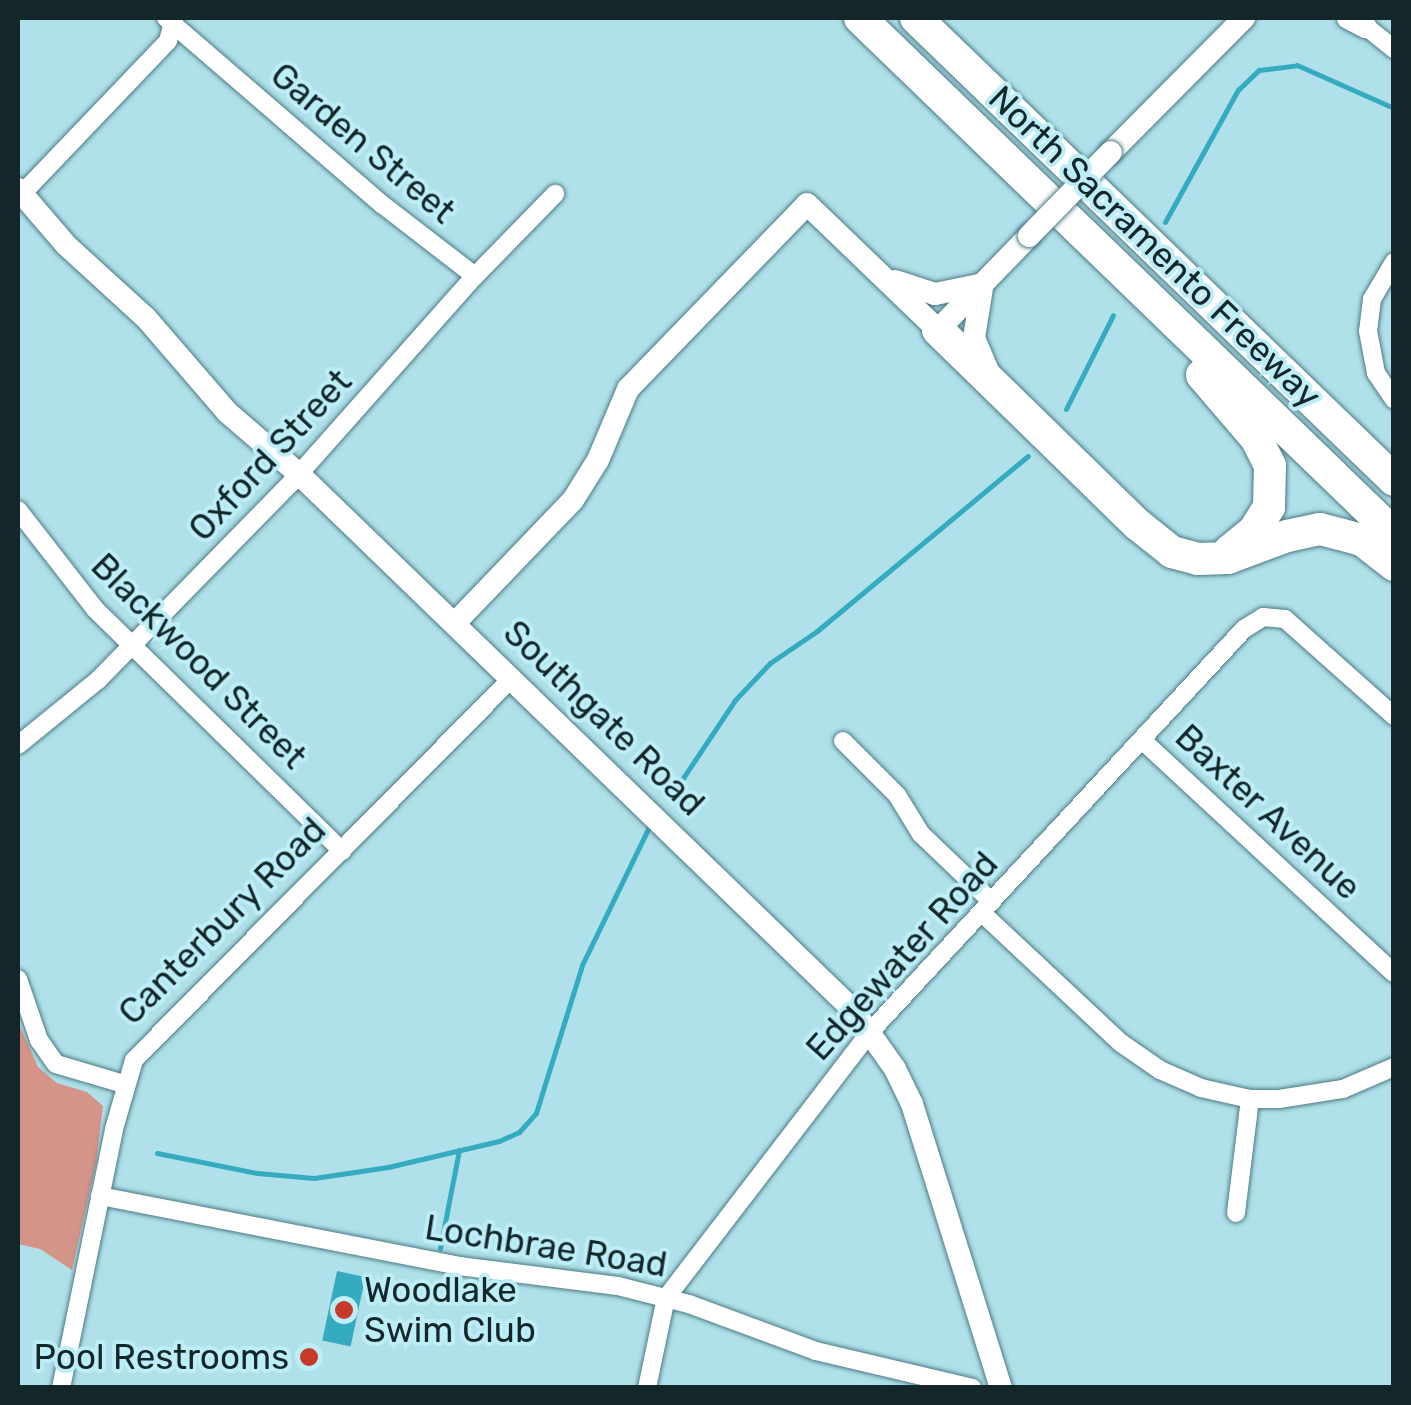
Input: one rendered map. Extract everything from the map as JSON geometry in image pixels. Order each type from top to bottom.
[{"type":"highway","name":"North Sacramento Freeway","points":[[860,18],[1394,534]]},
{"type":"highway","name":"North Sacramento Freeway","points":[[916,18],[1394,480]]},
{"type":"highway","points":[[937,18],[1050,150]]},
{"type":"highway","points":[[1094,244],[1256,438],[1270,466],[1272,495],[1262,520],[1244,540],[1214,559]]},
{"type":"highway","points":[[938,330],[1152,538],[1182,556],[1214,559],[1320,530],[1362,540],[1394,565]]},
{"type":"street","points":[[1220,41],[1234,18]]},
{"type":"street","points":[[455,623],[574,500],[598,460],[628,389],[807,204],[938,330],[1244,18]]},
{"type":"street","points":[[19,193],[168,41],[171,20]]},
{"type":"street","name":"Garden Street","points":[[171,20],[383,205],[475,276]]},
{"type":"street","points":[[1356,21],[1394,49]]},
{"type":"street","name":"Southgate Road","points":[[19,193],[75,254],[146,318],[207,392],[300,475],[512,678],[837,992],[870,1032],[895,1069],[921,1128],[1001,1388]]},
{"type":"street","name":"Oxford Street","points":[[18,745],[132,646],[300,475],[475,276],[555,194]]},
{"type":"street","points":[[1394,262],[1372,299],[1368,331],[1376,373],[1394,400]]},
{"type":"street","points":[[872,267],[903,286],[925,292],[944,294],[983,284]]},
{"type":"street","points":[[983,284],[974,338],[1002,392]]},
{"type":"street","name":"Blackwood Street","points":[[18,510],[73,584],[132,646],[342,850]]},
{"type":"street","name":"Edgewater Road","points":[[647,1388],[666,1298],[870,1032],[1244,629],[1273,616],[1296,626],[1394,716]]},
{"type":"street","name":"Canterbury Road","points":[[62,1388],[124,1084],[134,1060],[512,678]]},
{"type":"street","name":"Baxter Avenue","points":[[1142,740],[1394,973]]},
{"type":"street","points":[[843,741],[896,795],[921,834],[987,908],[1138,1057],[1201,1088],[1250,1099],[1324,1094],[1394,1067]]},
{"type":"street","points":[[18,979],[46,1054],[68,1071],[124,1084]]},
{"type":"street","points":[[1236,1213],[1250,1099]]},
{"type":"street","name":"Lochbrae Road","points":[[100,1196],[460,1266],[560,1276],[666,1298],[834,1356],[974,1388]]},
{"type":"shaded area","points":[[18,1022],[38,1067],[57,1083],[87,1092],[103,1106],[96,1163],[72,1270],[40,1249],[18,1244]]},
{"type":"water","points":[[337,1271],[365,1277],[351,1346],[322,1340]]},
{"type":"waterway","points":[[1165,222],[1238,90],[1259,70],[1297,65],[1389,106]]},
{"type":"waterway","points":[[1066,409],[1113,315]]},
{"type":"waterway","points":[[671,796],[735,700],[770,663],[817,631],[1028,456]]},
{"type":"waterway","points":[[157,1153],[257,1173],[314,1178],[388,1167],[499,1141],[519,1132],[536,1113],[582,965],[650,825]]},
{"type":"waterway","points":[[440,1248],[459,1150]]},
{"type":"place","name":"Woodlake Swim Club","points":[[344,1310]]},
{"type":"place","name":"Pool Restrooms","points":[[309,1357]]}]
